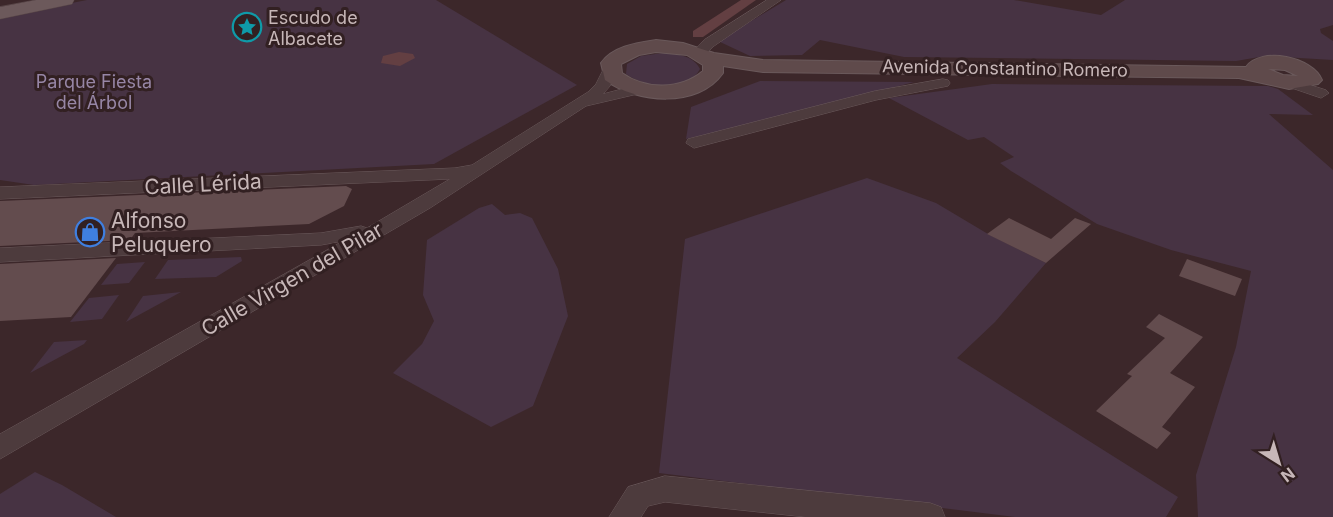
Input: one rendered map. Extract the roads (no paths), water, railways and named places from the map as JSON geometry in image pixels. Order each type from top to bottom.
[{"type":"main road","points":[[0,13],[66,0]]},
{"type":"street","points":[[641,89],[617,81],[609,71],[611,63],[617,57],[641,48],[672,47],[706,62],[709,43],[775,0]]},
{"type":"street","name":"Avenida Constantino Romero","points":[[641,89],[682,89],[696,85],[706,62],[740,68],[764,66],[1255,72],[1259,64],[1271,62],[1315,81]]},
{"type":"street","name":"Calle Virgen del Pilar","points":[[0,448],[484,167],[603,87],[609,71]]},
{"type":"street","points":[[694,143],[875,96],[943,83]]},
{"type":"street","name":"Calle Virgen del Pilar","points":[[580,104],[641,89]]},
{"type":"street","name":"Calle Lérida","points":[[0,193],[455,173],[484,167]]},
{"type":"street","name":"Calle Lérida","points":[[407,174],[429,177],[434,184],[435,188],[423,204]]},
{"type":"street","points":[[0,255],[321,239],[384,226]]},
{"type":"street","points":[[314,265],[324,246],[321,239]]},
{"type":"street","points":[[631,507],[665,489],[930,517]]},
{"type":"waterway","points":[[698,34],[750,0]]},
{"type":"place","name":"Escudo de Albacete","points":[[247,27]]},
{"type":"place","name":"Alfonso Peluquero","points":[[90,232]]},
{"type":"park label","name":"Parque Fiesta del Árbol","points":[[94,91]]}]
